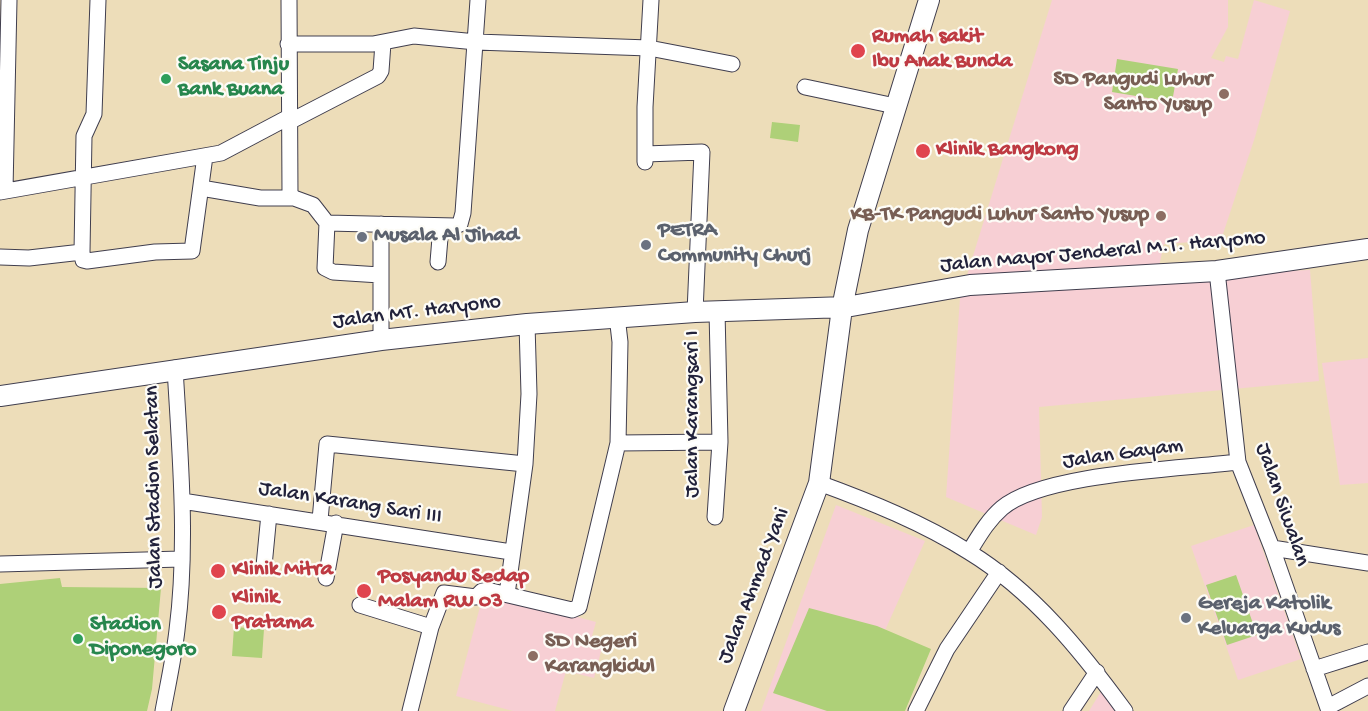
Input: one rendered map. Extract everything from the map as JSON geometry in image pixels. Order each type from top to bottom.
[{"type":"main road","name":"Jalan Ahmad Yani","points":[[734,711],[820,481],[842,308],[858,230],[929,0]]},
{"type":"main road","name":"Jalan Mayor Jenderal M.T. Haryono","points":[[842,308],[981,284],[1217,271],[1368,249]]},
{"type":"main road","name":"Jalan MT. Haryono","points":[[0,396],[175,368],[381,340],[527,324],[695,312],[842,308]]},
{"type":"street","points":[[9,0],[5,69],[3,191],[221,153],[378,76],[381,71],[383,43]]},
{"type":"street","points":[[98,0],[94,114],[84,132],[83,260],[155,252],[192,251],[205,156]]},
{"type":"street","points":[[288,0],[289,189],[294,198]]},
{"type":"street","points":[[327,223],[441,226],[460,224],[463,213],[478,0]]},
{"type":"street","points":[[651,0],[645,159],[702,152],[695,312]]},
{"type":"street","points":[[288,44],[383,43],[399,37],[414,36],[476,42],[649,48],[732,64]]},
{"type":"street","points":[[805,87],[895,106]]},
{"type":"street","points":[[201,188],[260,198],[294,198],[313,205],[327,223],[325,268],[333,272],[380,275]]},
{"type":"street","points":[[381,224],[381,340]]},
{"type":"street","points":[[438,262],[441,226]]},
{"type":"street","points":[[0,258],[29,258],[82,252]]},
{"type":"street","name":"Jalan Siwalan","points":[[1217,271],[1238,462],[1272,548],[1328,709]]},
{"type":"street","name":"Jalan Karangsari I","points":[[715,517],[720,442],[717,311]]},
{"type":"street","points":[[410,711],[432,627],[444,593],[476,597],[484,590],[572,610],[579,607],[618,443],[620,342],[617,316]]},
{"type":"street","points":[[507,594],[525,464],[528,394],[527,324]]},
{"type":"street","name":"Jalan Stadion Selatan","points":[[163,711],[178,629],[181,559],[182,501],[175,368]]},
{"type":"street","points":[[618,443],[720,442]]},
{"type":"street","points":[[320,520],[327,444],[525,464]]},
{"type":"street","name":"Jalan Gayam","points":[[969,552],[988,522],[1002,507],[1020,496],[1087,478],[1238,462]]},
{"type":"street","points":[[820,481],[877,504],[969,552],[999,572],[1047,615],[1097,672],[1125,711]]},
{"type":"street","name":"Jalan Karang Sari III","points":[[182,501],[320,520],[511,552]]},
{"type":"street","points":[[264,566],[269,513]]},
{"type":"street","points":[[326,578],[336,523]]},
{"type":"street","points":[[1272,548],[1368,563]]},
{"type":"street","points":[[0,564],[181,559]]},
{"type":"street","points":[[916,711],[947,649],[999,572]]},
{"type":"street","points":[[360,605],[432,627]]},
{"type":"street","points":[[1314,669],[1368,652]]},
{"type":"street","points":[[1071,711],[1097,672]]},
{"type":"street","points":[[1328,709],[1368,686]]},
{"type":"shaded area","points":[[1052,0],[1228,0],[1228,27],[1211,58],[1224,62],[1226,56],[1238,59],[1254,0],[1290,11],[1255,137],[1221,240],[1164,244],[1157,275],[1310,270],[1319,381],[1039,407],[1042,517],[1036,535],[946,497],[960,298]]},
{"type":"shaded area","points":[[1368,358],[1368,483],[1340,485],[1322,363]]},
{"type":"shaded area","points":[[836,505],[925,541],[849,711],[761,711]]},
{"type":"shaded area","points":[[1254,525],[1301,659],[1238,680],[1191,546]]},
{"type":"shaded area","name":"SD Negeri Karangkidul","points":[[484,592],[596,622],[592,636],[604,640],[594,678],[566,671],[555,711],[513,711],[456,696]]},
{"type":"shaded area","points":[[1102,690],[1115,711],[1089,711]]},
{"type":"green space","points":[[1117,59],[1178,69],[1172,102],[1112,92]]},
{"type":"green space","points":[[772,122],[800,125],[798,142],[770,138]]},
{"type":"green space","points":[[1236,575],[1257,635],[1227,645],[1206,585]]},
{"type":"green space","name":"Stadion Diponegoro","points":[[60,578],[62,587],[161,588],[152,689],[147,711],[0,711],[0,584]]},
{"type":"green space","points":[[809,608],[877,626],[931,649],[905,711],[827,711],[773,693]]},
{"type":"green space","points":[[234,627],[264,629],[262,658],[232,656]]},
{"type":"place","name":"Rumah sakit Ibu Anak Bunda","points":[[858,51]]},
{"type":"place","name":"Sasana Tinju Bank Buana","points":[[166,79]]},
{"type":"place","name":"SD Pangudi Luhur Santo Yusup","points":[[1224,94]]},
{"type":"place","name":"Klinik Bangkong","points":[[923,151]]},
{"type":"place","name":"KB-TK Pangudi Luhur Santo Yusup","points":[[1161,216]]},
{"type":"place","name":"Musala Al Jihad","points":[[362,237]]},
{"type":"place","name":"PETRA Community Churj","points":[[646,245]]},
{"type":"place","name":"Klinik Mitra","points":[[218,571]]},
{"type":"place","name":"Posyandu Sedap Malam RW 03","points":[[364,591]]},
{"type":"place","name":"Klinik Pratama","points":[[219,612]]},
{"type":"place","name":"Gereja Katolik Keluarga Kudus","points":[[1186,618]]},
{"type":"place","name":"Stadion Diponegoro","points":[[78,639]]},
{"type":"place","name":"SD Negeri Karangkidul","points":[[533,656]]}]
